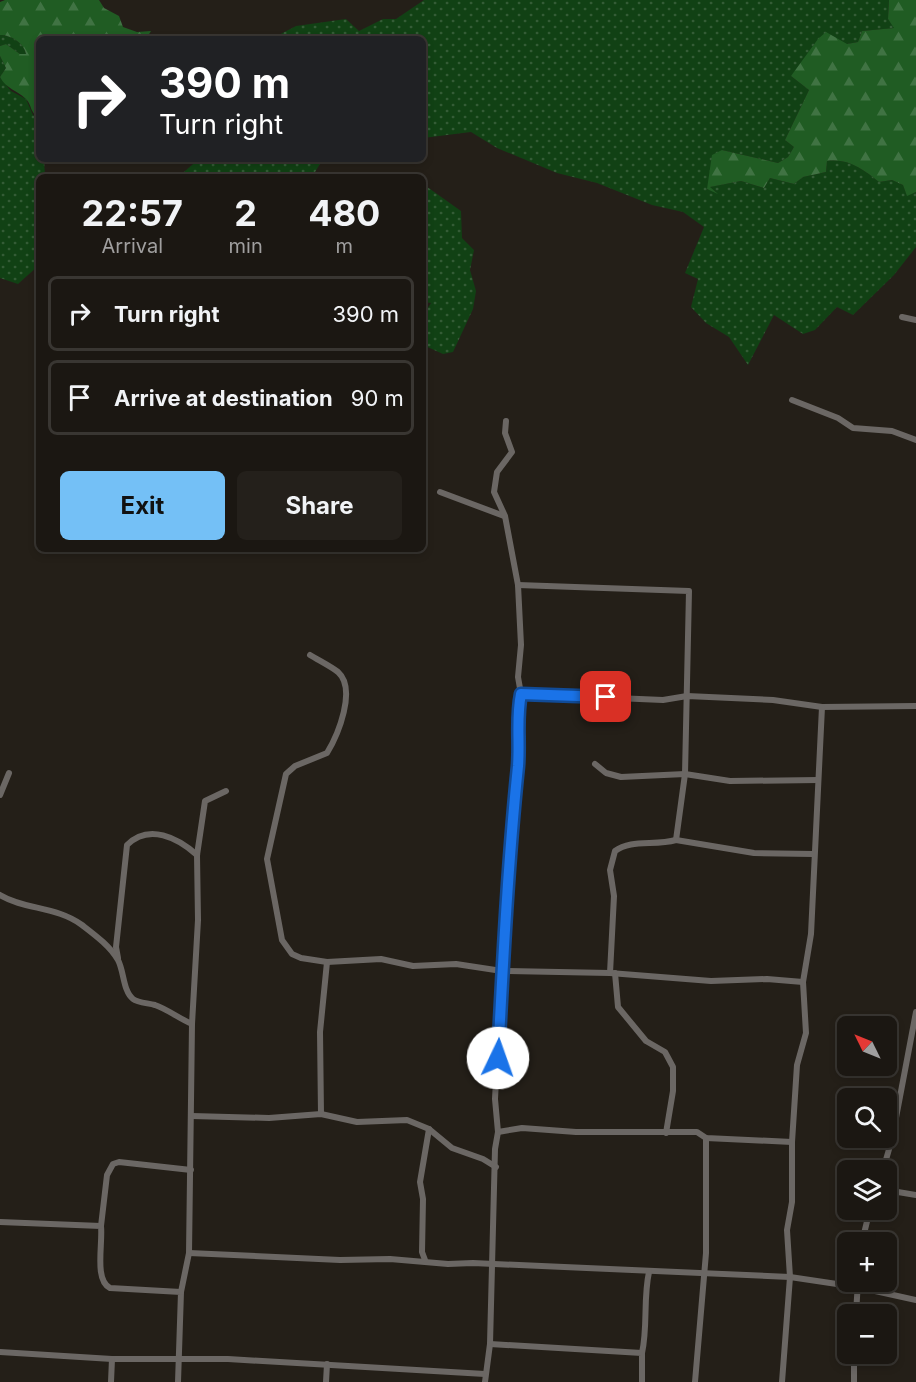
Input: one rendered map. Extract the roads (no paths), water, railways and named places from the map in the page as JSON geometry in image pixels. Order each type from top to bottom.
[{"type":"street","points":[[902,317],[916,320]]},
{"type":"street","points":[[792,400],[838,418],[853,428],[892,431],[916,440]]},
{"type":"street","points":[[485,1382],[490,1344],[498,1132],[495,1099],[502,971],[520,737],[516,718],[521,694],[518,677],[521,645],[518,585],[504,516],[494,492],[497,472],[512,452],[506,433],[506,421]]},
{"type":"street","points":[[440,492],[504,516]]},
{"type":"street","points":[[518,585],[689,591],[685,774],[676,840]]},
{"type":"street","points":[[310,654],[339,673],[345,684],[344,709],[339,728],[327,753],[295,766],[286,774],[267,859],[278,928],[285,947],[301,958],[327,962],[381,959],[412,966],[456,964],[502,971],[612,973],[711,981],[767,979],[803,982]]},
{"type":"street","points":[[521,694],[663,700],[687,696],[773,700],[822,707],[916,706]]},
{"type":"street","points":[[782,1382],[790,1277],[787,1230],[792,1203],[792,1142],[797,1065],[806,1034],[803,982],[811,934],[813,854],[822,707]]},
{"type":"street","points":[[595,764],[606,773],[621,777],[661,777],[685,774],[730,780],[818,780]]},
{"type":"street","points":[[0,795],[9,773]]},
{"type":"street","points":[[178,1382],[181,1292],[189,1253],[192,1024],[198,920],[197,855],[205,801],[226,791]]},
{"type":"street","points":[[192,1024],[157,1005],[134,1000],[128,993],[116,947],[127,846],[132,840],[151,834],[176,838],[197,855]]},
{"type":"street","points":[[666,1133],[673,1091],[673,1067],[665,1052],[646,1041],[618,1006],[612,973],[614,896],[610,870],[615,851],[624,844],[659,845],[676,840],[754,853],[813,854]]},
{"type":"street","points":[[0,895],[18,903],[38,906],[62,914],[79,923],[99,939],[119,961]]},
{"type":"street","points":[[321,1114],[319,1104],[322,1075],[320,1032],[327,962]]},
{"type":"street","points":[[886,1160],[916,1012]]},
{"type":"street","points":[[192,1116],[269,1118],[321,1114],[357,1122],[407,1120],[429,1129],[452,1148],[483,1158],[496,1167]]},
{"type":"street","points":[[498,1132],[522,1128],[698,1132],[706,1138],[792,1142]]},
{"type":"street","points":[[425,1260],[422,1252],[423,1199],[420,1182],[429,1129]]},
{"type":"street","points":[[695,1382],[705,1274],[706,1138]]},
{"type":"street","points":[[181,1292],[110,1288],[104,1285],[100,1275],[103,1242],[100,1226],[107,1175],[113,1164],[119,1162],[191,1170]]},
{"type":"street","points":[[897,1192],[916,1195]]},
{"type":"street","points":[[0,1222],[100,1226]]},
{"type":"street","points":[[189,1253],[340,1260],[425,1260],[448,1264],[790,1277],[837,1282]]},
{"type":"street","points":[[642,1382],[642,1353],[646,1333],[646,1301],[650,1272]]},
{"type":"street","points":[[887,1292],[916,1300]]},
{"type":"street","points":[[490,1344],[642,1353]]},
{"type":"street","points":[[0,1352],[112,1359],[327,1364],[485,1374]]},
{"type":"street","points":[[111,1382],[112,1359]]},
{"type":"street","points":[[326,1382],[327,1364]]},
{"type":"street","points":[[854,1364],[854,1382]]}]
